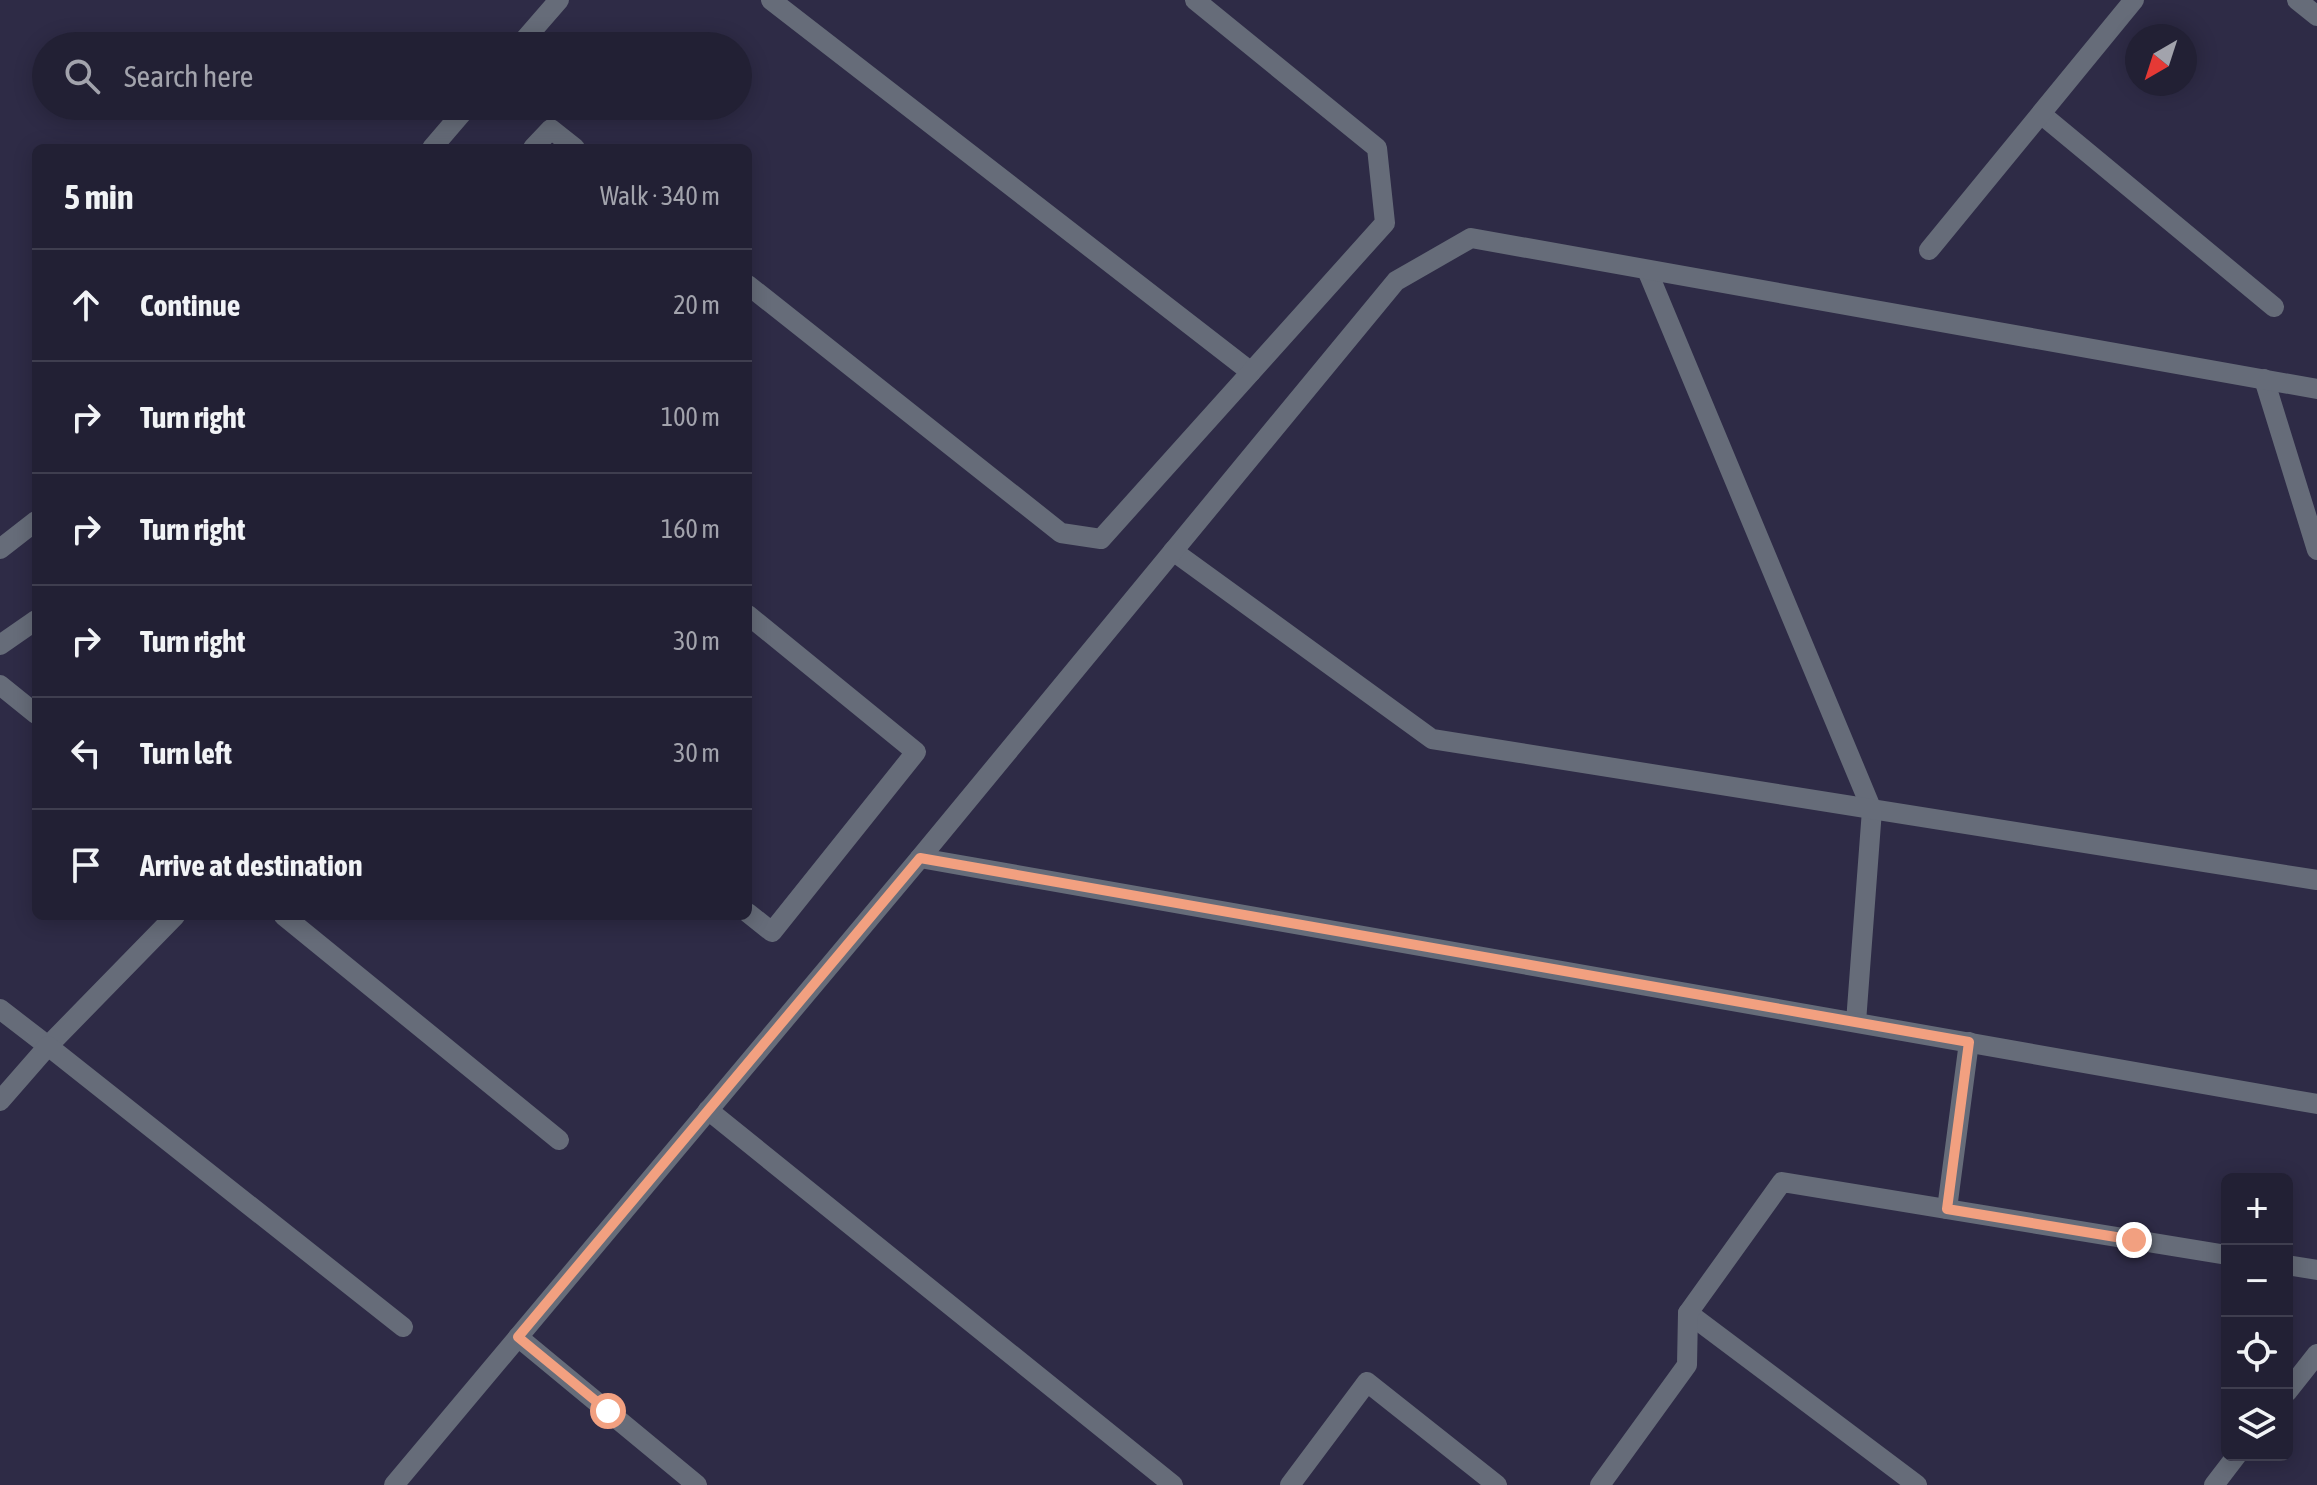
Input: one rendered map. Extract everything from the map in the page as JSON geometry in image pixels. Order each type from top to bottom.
[{"type":"street","points":[[531,32],[559,0]]},
{"type":"street","points":[[771,0],[1251,372]]},
{"type":"street","points":[[752,288],[1061,533],[1101,539],[1385,223],[1377,148],[1195,0]]},
{"type":"street","points":[[1929,250],[2134,0]]},
{"type":"street","points":[[2297,0],[2317,16]]},
{"type":"street","points":[[2041,114],[2274,307]]},
{"type":"street","points":[[435,144],[456,120]]},
{"type":"street","points":[[537,144],[551,129],[570,144]]},
{"type":"street","points":[[394,1485],[920,858],[1396,281],[1471,238],[2317,389]]},
{"type":"street","points":[[1647,270],[1872,810],[1856,1022]]},
{"type":"street","points":[[2264,379],[2317,550]]},
{"type":"street","points":[[0,549],[32,524]]},
{"type":"street","points":[[1173,551],[1432,739],[2317,880]]},
{"type":"street","points":[[752,618],[916,752],[772,932],[752,916]]},
{"type":"street","points":[[0,645],[32,623]]},
{"type":"street","points":[[0,685],[32,711]]},
{"type":"street","points":[[920,858],[2317,1104]]},
{"type":"street","points":[[0,1101],[48,1046],[171,920]]},
{"type":"street","points":[[289,920],[559,1140]]},
{"type":"street","points":[[0,1009],[403,1327]]},
{"type":"street","points":[[1947,1209],[1969,1042]]},
{"type":"street","points":[[708,1110],[1173,1485]]},
{"type":"street","points":[[1600,1485],[1687,1365],[1688,1313],[1782,1182],[2221,1254]]},
{"type":"street","points":[[2293,1266],[2317,1270]]},
{"type":"street","points":[[1688,1313],[1917,1485]]},
{"type":"street","points":[[518,1337],[697,1485]]},
{"type":"street","points":[[2289,1389],[2317,1354]]},
{"type":"street","points":[[1290,1485],[1367,1382],[1497,1485]]},
{"type":"street","points":[[2214,1485],[2232,1461]]},
{"type":"route","points":[[608,1411],[518,1337],[920,858],[1969,1042],[1947,1209],[2134,1240]]}]
